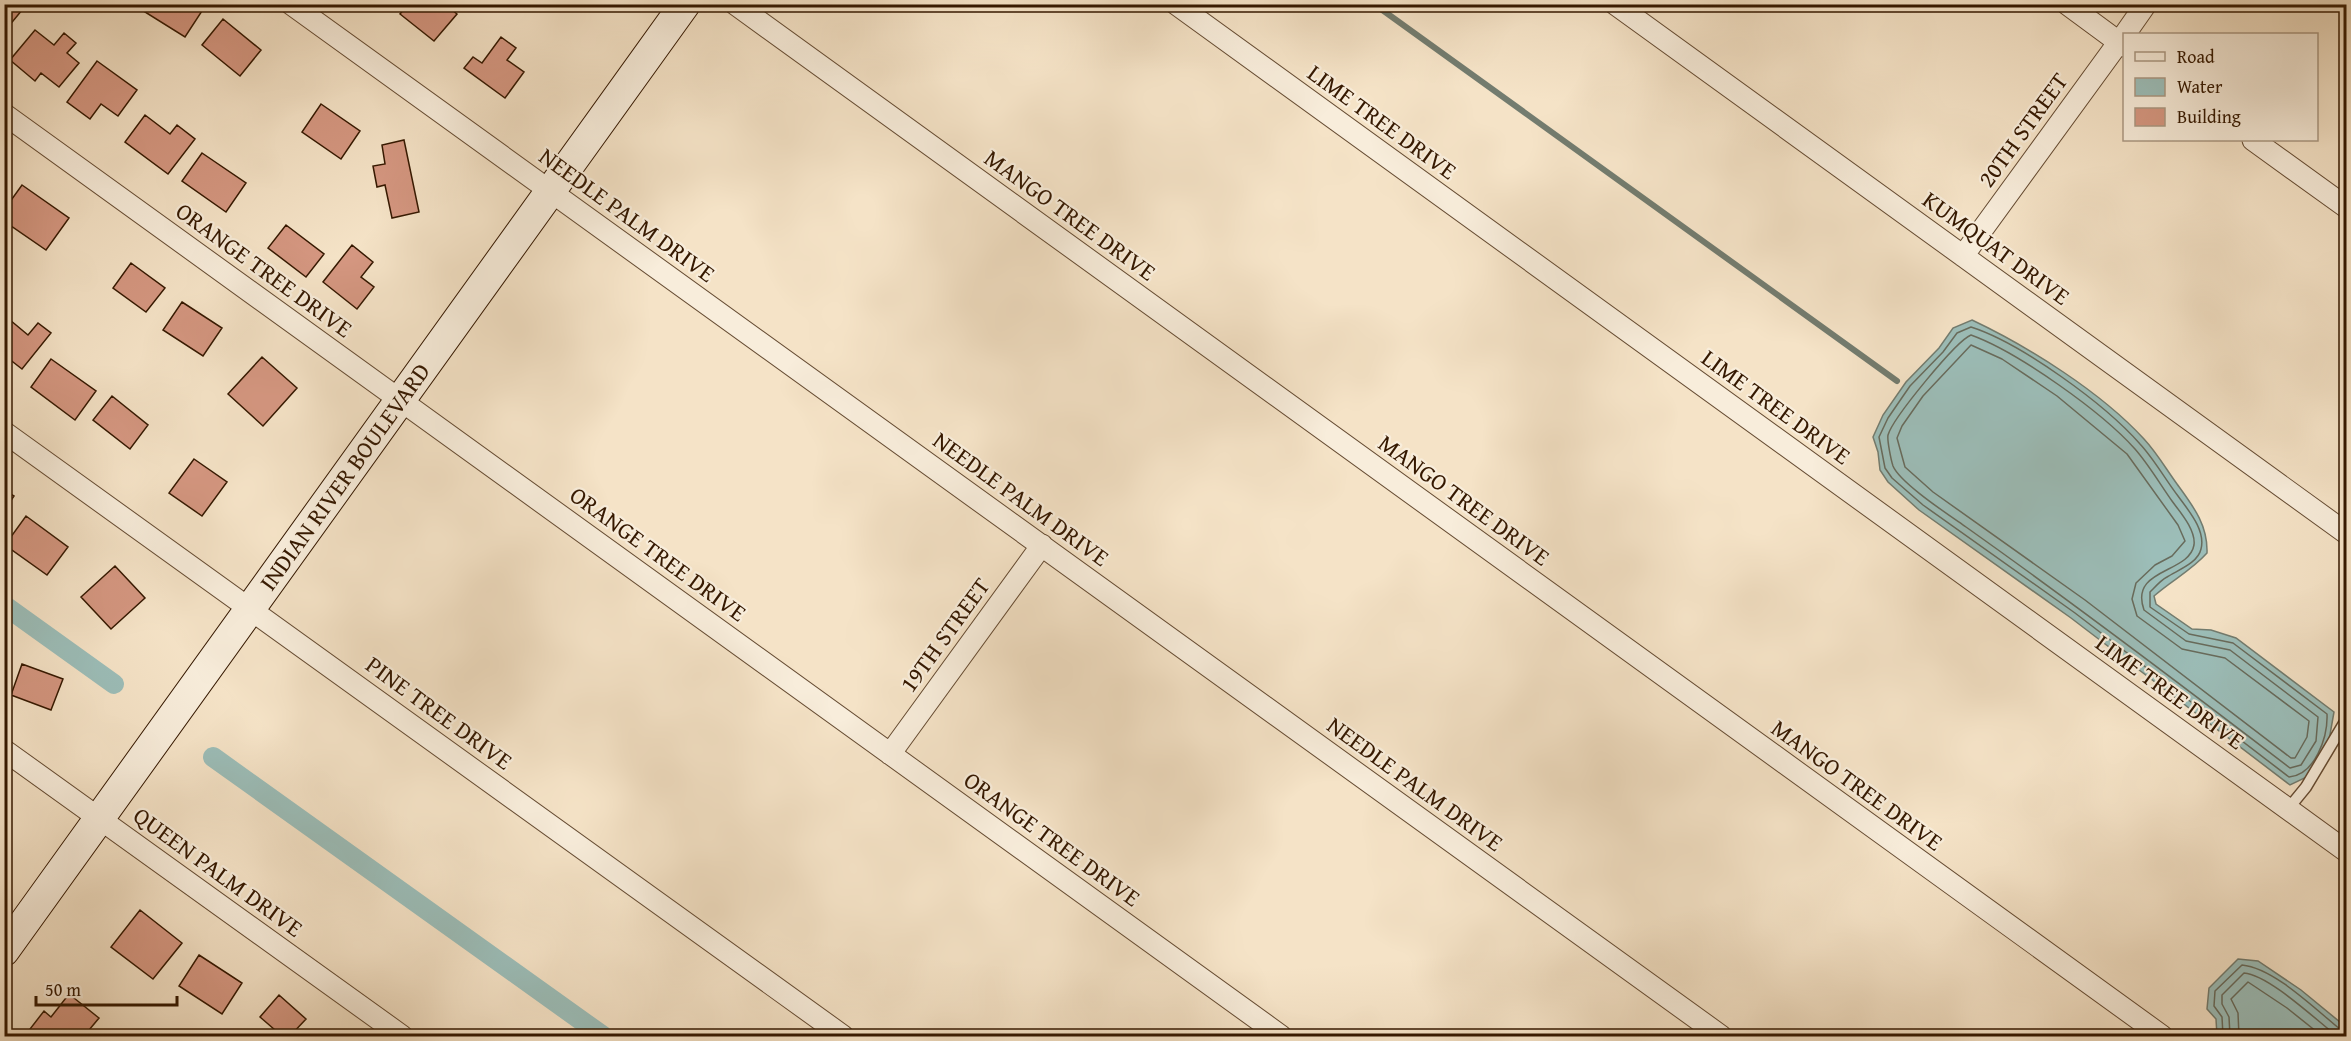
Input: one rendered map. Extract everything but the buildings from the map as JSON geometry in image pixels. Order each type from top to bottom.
[{"type":"main road","name":"INDIAN RIVER BOULEVARD","points":[[4,951],[685,4]]},
{"type":"street","name":"NEEDLE PALM DRIVE","points":[[291,4],[1721,1036]]},
{"type":"street","name":"MANGO TREE DRIVE","points":[[735,4],[2162,1036]]},
{"type":"street","name":"LIME TREE DRIVE","points":[[1176,4],[2346,851]]},
{"type":"street","name":"KUMQUAT DRIVE","points":[[1615,4],[2346,533]]},
{"type":"street","points":[[2067,4],[2123,39]]},
{"type":"street","name":"20TH STREET","points":[[2127,33],[2146,4]]},
{"type":"street","name":"20TH STREET","points":[[1963,256],[2123,39]]},
{"type":"street","name":"ORANGE TREE DRIVE","points":[[4,114],[1281,1036]]},
{"type":"street","points":[[2254,141],[2346,207]]},
{"type":"street","name":"PINE TREE DRIVE","points":[[4,432],[843,1036]]},
{"type":"street","name":"19TH STREET","points":[[891,754],[1041,545]]},
{"type":"street","name":"QUEEN PALM DRIVE","points":[[4,750],[402,1036]]},
{"type":"lane","points":[[2288,809],[2306,787],[2346,720]]},
{"type":"water","points":[[1972,320],[2017,343],[2086,388],[2127,422],[2153,450],[2189,500],[2202,525],[2207,543],[2207,553],[2154,596],[2156,604],[2192,629],[2211,630],[2236,638],[2334,712],[2328,746],[2311,775],[2290,785],[2071,618],[1919,510],[1888,482],[1880,470],[1873,437],[1883,415],[1906,382],[1939,348],[1953,328]]},
{"type":"water","points":[[2238,959],[2258,961],[2301,990],[2346,1027],[2346,1036],[2217,1036],[2216,1019],[2207,1009],[2209,988]]},
{"type":"waterway","points":[[1374,4],[1897,381]]},
{"type":"waterway","points":[[4,605],[114,684]]},
{"type":"waterway","points":[[213,757],[603,1036]]}]
